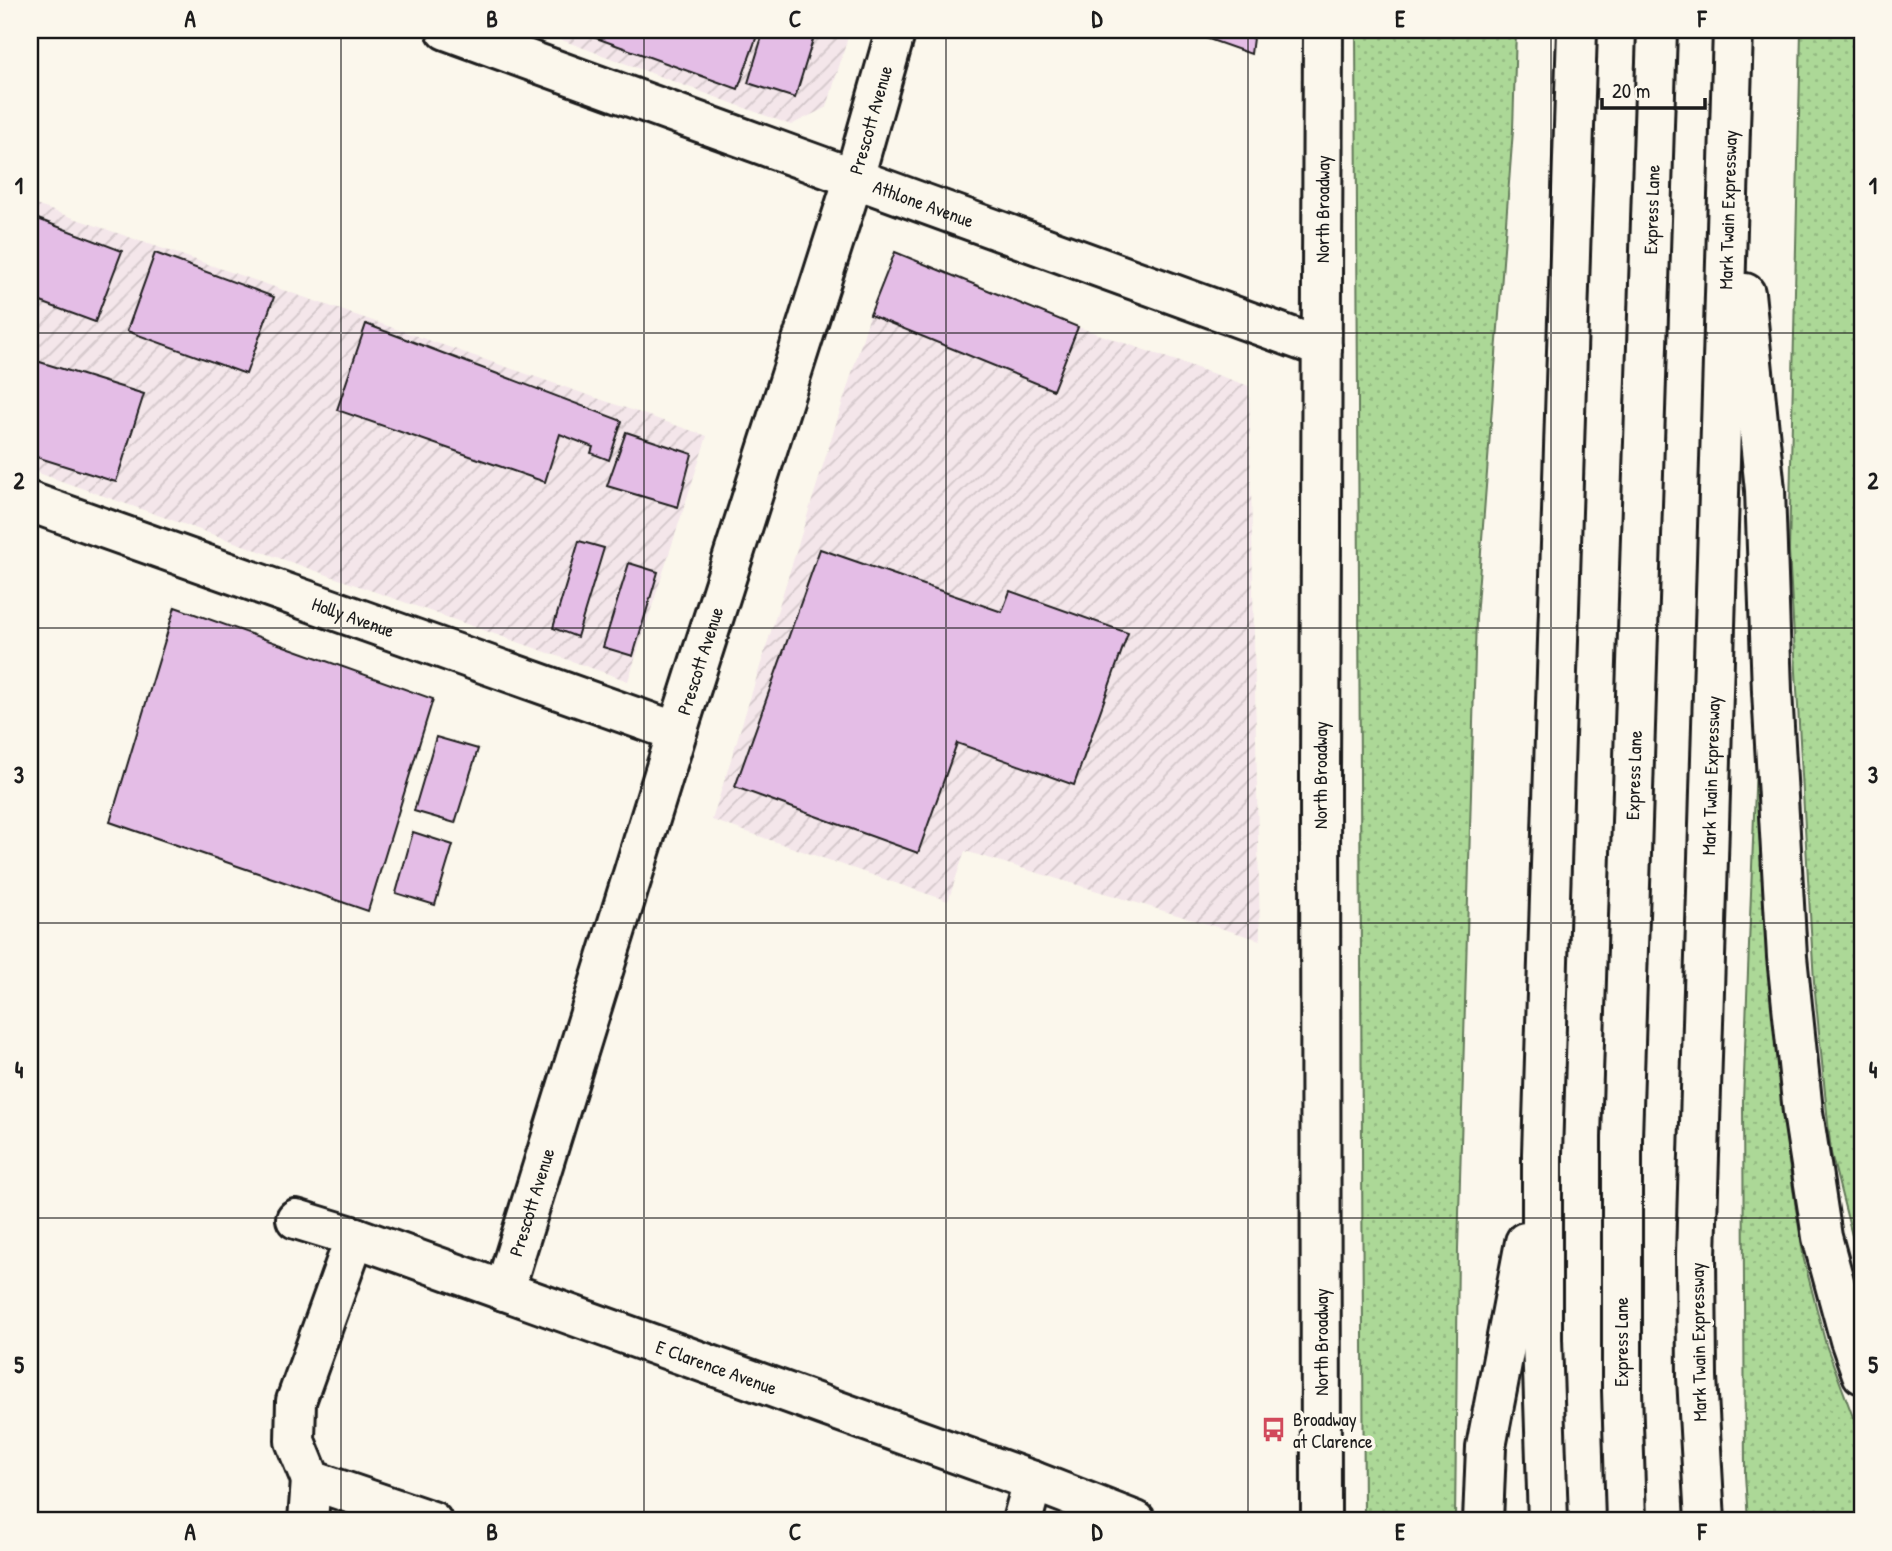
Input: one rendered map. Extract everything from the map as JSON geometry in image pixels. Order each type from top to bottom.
[{"type":"main road","name":"Athlone Avenue","points":[[446,30],[1322,348]]},
{"type":"main road","name":"Prescott Avenue","points":[[503,1291],[677,732],[854,178],[896,30]]},
{"type":"main road","name":"North Broadway","points":[[1321,1521],[1323,30]]},
{"type":"main road","points":[[1548,1521],[1542,1352],[1542,1154],[1577,30]]},
{"type":"main road","name":"Express Lane","points":[[1626,1521],[1622,1376],[1622,1138],[1657,30]]},
{"type":"main road","name":"Mark Twain Expressway","points":[[1705,1521],[1698,1377],[1696,1255],[1733,30]]},
{"type":"main road","points":[[1730,145],[1765,490],[1772,691],[1787,957],[1801,1087],[1822,1237],[1862,1374]]},
{"type":"main road","name":"Holly Avenue","points":[[30,502],[677,732]]},
{"type":"main road","points":[[1483,1521],[1486,1447],[1542,1154]]},
{"type":"main road","name":"E Clarence Avenue","points":[[296,1219],[355,1237],[1033,1481],[1136,1521]]},
{"type":"main road","points":[[308,1521],[312,1480],[296,1441],[296,1401],[355,1237]]},
{"type":"main road","points":[[312,1480],[432,1521]]},
{"type":"main road","points":[[1022,1521],[1033,1481]]},
{"type":"shaded area","points":[[535,30],[850,30],[827,107],[791,125]]},
{"type":"shaded area","points":[[30,203],[707,436],[628,681],[30,470]]},
{"type":"shaded area","points":[[895,252],[1078,327],[1249,386],[1260,940],[965,851],[948,901],[712,820],[870,315]]},
{"type":"green space","points":[[1356,30],[1516,30],[1513,130],[1476,618],[1458,1249],[1455,1521],[1364,1521]]},
{"type":"green space","points":[[1801,30],[1862,30],[1862,1275],[1831,1153],[1814,982],[1789,551]]},
{"type":"green space","points":[[1759,685],[1772,987],[1789,1163],[1804,1260],[1826,1345],[1862,1441],[1862,1521],[1748,1521],[1745,1475],[1743,1101]]},
{"type":"building","points":[[574,30],[759,30],[738,89]]},
{"type":"building","points":[[764,30],[816,30],[795,98],[748,83]]},
{"type":"building","points":[[1183,30],[1254,30],[1251,54]]},
{"type":"building","points":[[30,216],[122,251],[95,322],[30,298]]},
{"type":"building","points":[[895,252],[1078,327],[1053,390],[870,315]]},
{"type":"building","points":[[155,253],[274,297],[246,374],[127,331]]},
{"type":"building","points":[[366,324],[622,421],[609,460],[591,453],[593,447],[560,434],[545,482],[337,410]]},
{"type":"building","points":[[30,359],[144,394],[116,482],[30,455]]},
{"type":"building","points":[[626,432],[692,454],[678,507],[607,486]]},
{"type":"building","points":[[579,541],[604,548],[577,637],[553,628]]},
{"type":"building","points":[[820,549],[1002,612],[1010,591],[1128,633],[1074,785],[957,743],[918,853],[735,787]]},
{"type":"building","points":[[629,563],[658,572],[633,656],[603,647]]},
{"type":"building","points":[[175,607],[433,699],[368,911],[110,822]]},
{"type":"building","points":[[436,737],[478,749],[455,823],[414,811]]},
{"type":"building","points":[[413,832],[453,845],[435,905],[396,893]]},
{"type":"place","name":"Broadway at Clarence","points":[[1273,1430]]}]
